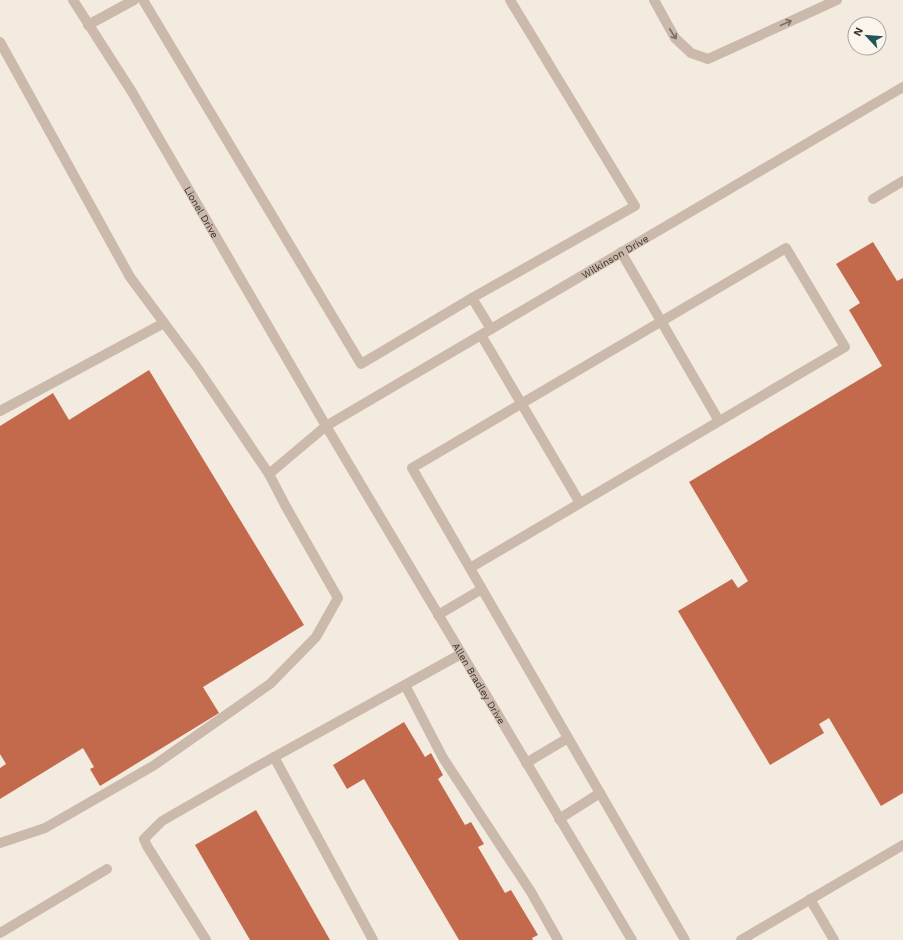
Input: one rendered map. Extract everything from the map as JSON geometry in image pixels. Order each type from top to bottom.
[{"type":"street","name":"Lionel Drive","points":[[73,0],[132,92],[326,426]]},
{"type":"street","points":[[88,24],[134,0]]},
{"type":"street","points":[[144,0],[361,364],[472,298],[635,206],[510,0]]},
{"type":"street","points":[[654,0],[675,38],[691,53],[708,58],[837,0]]},
{"type":"street","points":[[0,42],[130,277],[196,366],[269,474],[338,598],[316,637],[270,684],[153,766],[45,828],[0,842]]},
{"type":"street","name":"Wilkinson Drive","points":[[269,474],[326,426],[903,87]]},
{"type":"street","points":[[873,199],[903,181]]},
{"type":"street","points":[[470,568],[845,347],[786,248],[412,468],[685,940]]},
{"type":"street","points":[[621,252],[719,421]]},
{"type":"street","points":[[472,298],[491,329]]},
{"type":"street","points":[[0,412],[164,323]]},
{"type":"street","points":[[481,335],[580,503]]},
{"type":"street","name":"Allen Bradley Drive","points":[[326,426],[632,940]]},
{"type":"street","points":[[438,615],[482,589]]},
{"type":"street","points":[[206,940],[144,839],[162,821],[274,757],[461,654]]},
{"type":"street","points":[[405,685],[444,758],[531,892],[558,940]]},
{"type":"street","points":[[526,763],[568,738]]},
{"type":"street","points":[[274,757],[373,940]]},
{"type":"street","points":[[560,819],[600,794]]},
{"type":"street","points":[[741,940],[903,845]]},
{"type":"street","points":[[0,933],[107,869]]},
{"type":"street","points":[[810,899],[834,940]]},
{"type":"building","points":[[873,242],[897,281],[903,278],[903,793],[881,806],[829,718],[819,724],[824,733],[770,765],[678,611],[732,579],[738,588],[748,581],[689,482],[882,366],[849,310],[860,303],[836,264]]},
{"type":"building","points":[[149,370],[304,625],[203,687],[219,713],[100,786],[90,769],[94,767],[83,748],[0,799],[0,768],[6,764],[0,754],[0,426],[53,393],[69,420]]},
{"type":"building","points":[[404,722],[425,757],[431,753],[443,775],[438,779],[465,825],[471,822],[484,844],[478,847],[505,893],[511,890],[538,935],[532,938],[533,940],[459,940],[364,779],[347,789],[333,765]]},
{"type":"building","points":[[256,810],[330,940],[250,940],[195,845]]}]
